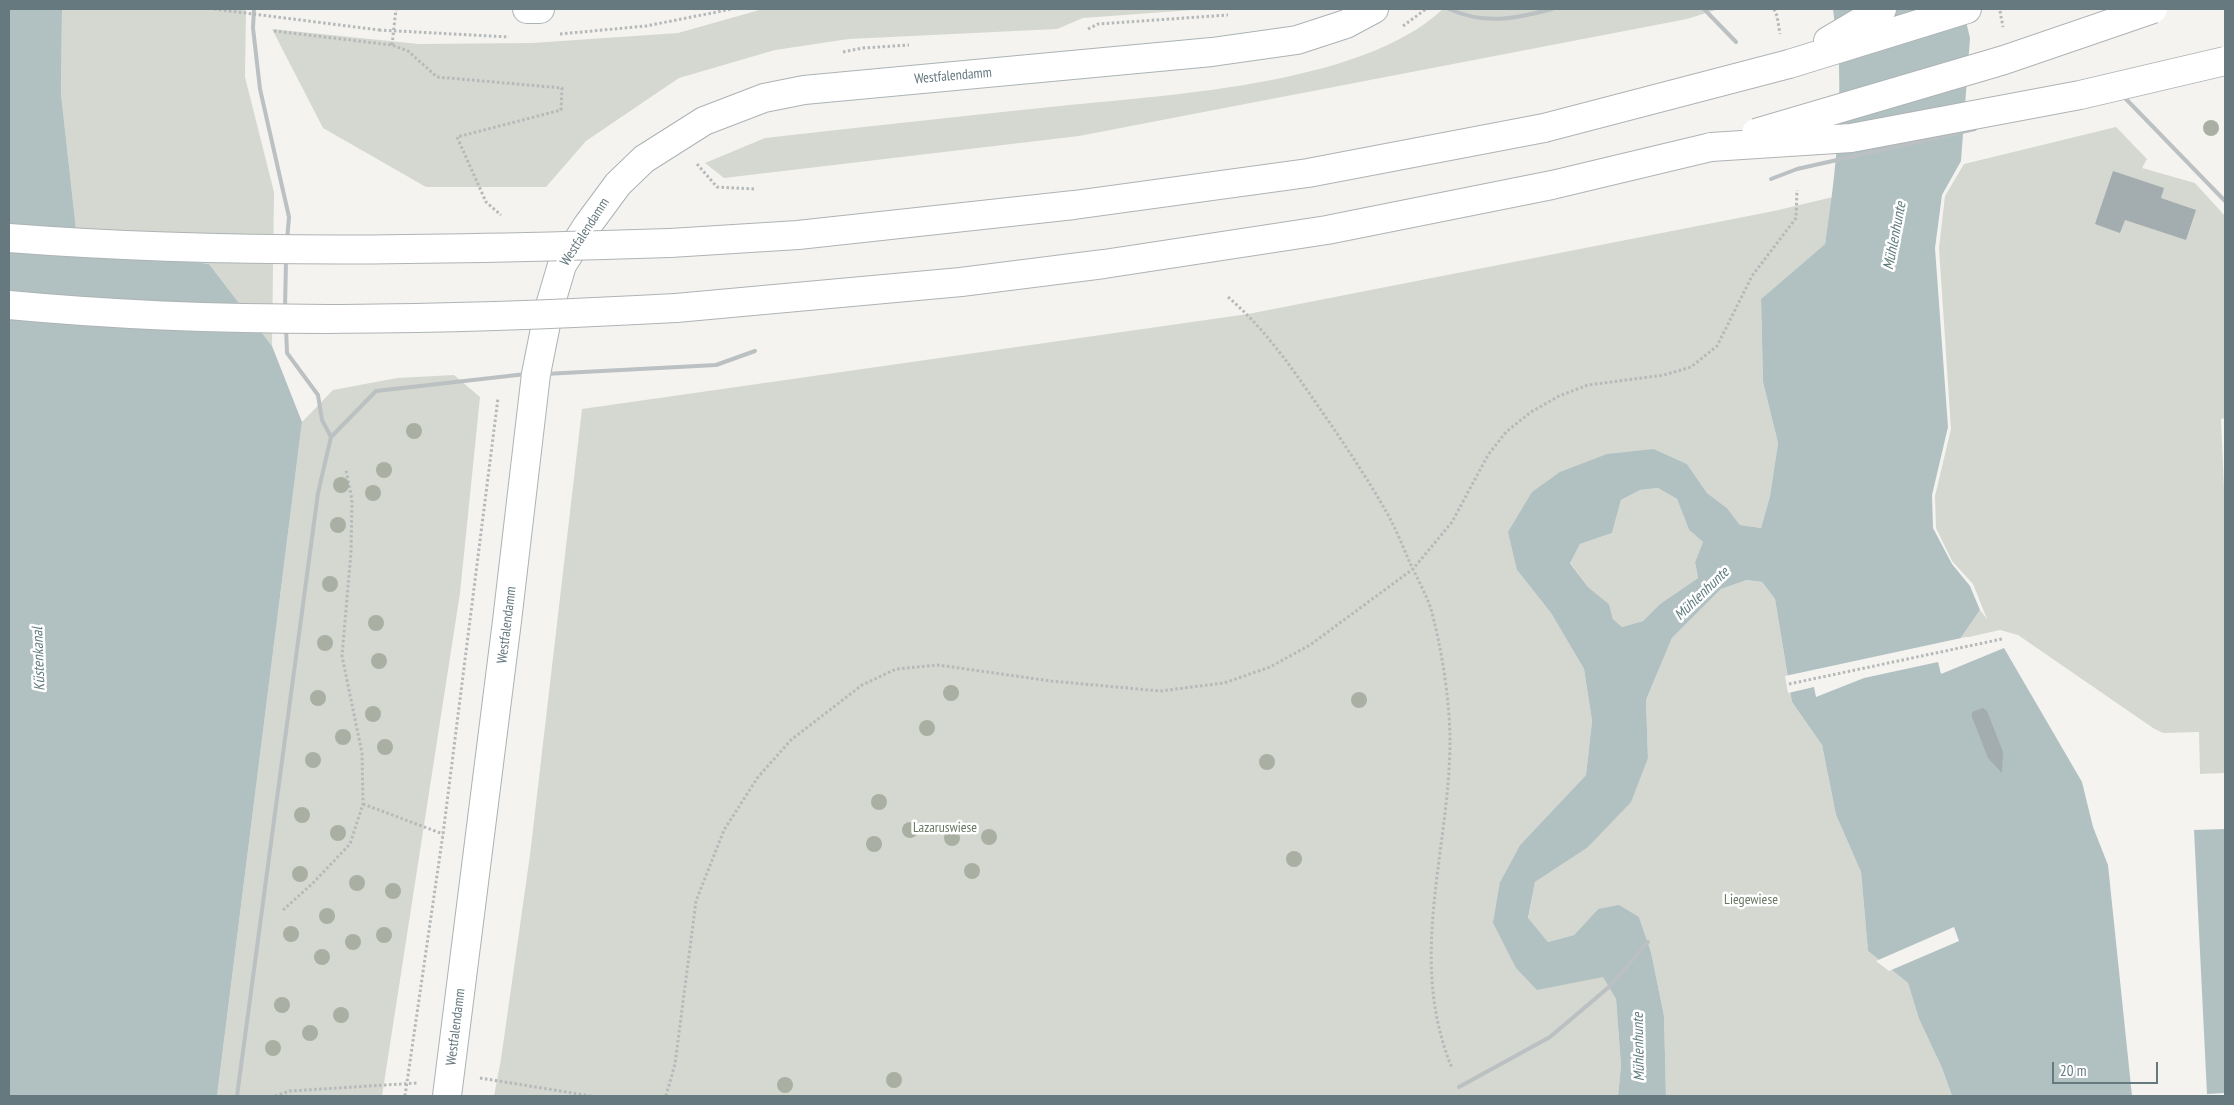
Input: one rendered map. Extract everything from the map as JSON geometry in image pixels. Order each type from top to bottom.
[{"type":"main road","points":[[527,9],[540,9]]},
{"type":"main road","name":"Westfalendamm","points":[[448,1087],[507,622],[536,374],[549,309],[562,265],[587,226],[618,184],[644,159],[704,121],[764,98],[804,90],[1212,52],[1297,40],[1346,24],[1374,9]]},
{"type":"main road","points":[[1789,64],[1882,9]]},
{"type":"main road","points":[[9,238],[232,250],[360,251],[670,243],[798,234],[1074,205],[1308,173],[1544,128],[1789,64],[1967,9]]},
{"type":"main road","points":[[9,305],[72,311],[293,320],[408,319],[676,308],[961,282],[1095,265],[1327,230],[1552,185],[1711,147],[2004,60],[2153,9]]},
{"type":"main road","points":[[1711,147],[1851,138],[2080,95],[2225,61]]},
{"type":"lane","points":[[254,9],[253,28],[260,89],[288,217],[285,284],[287,353],[318,395],[322,420],[331,437]]},
{"type":"lane","points":[[1448,9],[1466,16],[1496,20],[1521,18],[1552,9]]},
{"type":"lane","points":[[1704,9],[1736,42]]},
{"type":"lane","points":[[2121,95],[2129,100],[2225,201]]},
{"type":"lane","points":[[1771,179],[1797,169],[1981,127]]},
{"type":"lane","points":[[237,1096],[318,493],[331,437],[376,391],[500,376],[716,365],[755,351]]},
{"type":"lane","points":[[1459,1087],[1550,1037],[1609,987],[1648,942]]},
{"type":"path","points":[[214,9],[380,30]]},
{"type":"path","points":[[392,45],[396,9]]},
{"type":"path","points":[[1400,28],[1426,9]]},
{"type":"path","points":[[253,28],[392,45],[408,51],[437,77],[562,88],[561,110],[457,136],[486,202],[508,221]]},
{"type":"path","points":[[666,1096],[675,1064],[696,901],[724,830],[758,777],[791,740],[862,685],[896,670],[938,665],[1051,680],[1160,690],[1224,684],[1270,667],[1310,645],[1413,569],[1452,522],[1488,455],[1506,432],[1531,412],[1559,396],[1588,385],[1664,376],[1692,367],[1717,346],[1752,276],[1796,218],[1797,169]]},
{"type":"path","points":[[1228,297],[1248,314],[1287,361],[1335,430],[1388,514],[1430,608],[1444,674],[1450,742],[1446,807],[1433,909],[1430,962],[1436,1015],[1448,1058],[1459,1087]]},
{"type":"path","points":[[405,1096],[443,834],[500,376]]},
{"type":"path","points":[[262,919],[281,912],[312,884],[350,844],[362,804],[362,753],[342,656],[351,552],[352,500],[344,463],[331,437]]},
{"type":"path","points":[[1789,684],[2002,639]]},
{"type":"path","points":[[362,804],[443,834]]},
{"type":"path","points":[[275,1096],[290,1091],[406,1085],[448,1087],[481,1078],[590,1096]]},
{"type":"green space","points":[[62,9],[246,9],[245,77],[274,192],[272,346],[209,264],[78,247],[61,94]]},
{"type":"green space","points":[[763,9],[1206,9],[1083,18],[1057,29],[849,39],[775,50],[679,78],[586,141],[546,187],[426,187],[323,128],[272,29],[419,44],[532,43],[678,33]]},
{"type":"green space","points":[[1443,9],[1719,9],[1687,19],[1079,136],[724,178],[705,163],[765,138],[1146,98],[1257,83],[1311,71],[1362,56],[1407,35]]},
{"type":"green space","points":[[2116,127],[2147,159],[2142,168],[2195,183],[2225,216],[2225,418],[2221,419],[2225,512],[2225,773],[2200,774],[2199,732],[2163,733],[2153,728],[2018,635],[2000,630],[1960,639],[1980,610],[1987,619],[1973,584],[1952,561],[1936,528],[1935,496],[1951,429],[1939,248],[1945,196],[1964,164]]},
{"type":"green space","name":"Lazaruswiese","points":[[1833,197],[1825,244],[1761,299],[1763,382],[1778,443],[1770,496],[1761,528],[1740,525],[1727,508],[1707,493],[1687,464],[1654,449],[1517,570],[1551,613],[1584,669],[1592,721],[1586,775],[1520,845],[1500,882],[1572,982],[1603,976],[1616,999],[1621,1066],[1618,1096],[494,1096],[530,855],[582,409],[1248,314],[1774,211]]},
{"type":"green space","points":[[454,375],[480,397],[460,593],[382,1096],[217,1096],[302,422],[333,390],[397,378]]},
{"type":"green space","points":[[1658,488],[1677,499],[1689,530],[1703,542],[1695,562],[1698,578],[1660,604],[1643,621],[1622,627],[1613,619],[1609,604],[1588,587],[1570,562],[1580,544],[1612,533],[1621,500],[1640,490]]},
{"type":"green space","name":"Liegewiese","points":[[1747,580],[1762,582],[1775,599],[1792,702],[1822,745],[1836,815],[1861,872],[1868,951],[1908,983],[1919,1019],[1942,1068],[1952,1096],[1666,1096],[1664,1016],[1651,952],[1639,917],[1598,909],[1574,935],[1548,942],[1528,919],[1535,882],[1587,848],[1648,758],[1646,700],[1672,638],[1721,589]]},
{"type":"water","name":"Küstenkanal","points":[[9,9],[62,9],[61,94],[78,247],[209,264],[272,346],[302,422],[217,1096],[9,1096]]},
{"type":"water","name":"Mühlenhunte","points":[[1833,9],[1963,9],[1970,38],[1961,161],[1942,195],[1935,248],[1948,427],[1932,495],[1933,528],[1952,564],[1970,586],[1980,610],[1960,639],[2004,648],[2082,782],[2093,827],[2108,865],[2132,1096],[1952,1096],[1942,1068],[1919,1019],[1908,983],[1868,951],[1861,872],[1836,815],[1822,745],[1792,702],[1775,599],[1762,582],[1747,580],[1721,589],[1672,638],[1646,700],[1648,758],[1631,802],[1587,848],[1535,882],[1528,918],[1548,942],[1574,935],[1598,909],[1619,905],[1639,917],[1651,952],[1664,1016],[1666,1096],[1618,1096],[1621,1066],[1616,999],[1603,977],[1537,990],[1516,968],[1493,923],[1500,882],[1520,845],[1586,775],[1592,721],[1584,669],[1551,613],[1517,570],[1508,532],[1532,492],[1560,472],[1607,454],[1654,449],[1687,464],[1707,493],[1727,508],[1740,525],[1761,528],[1770,496],[1778,443],[1763,382],[1761,299],[1825,244],[1834,178],[1839,111],[1839,66]],"holes":[[[1658,488],[1677,499],[1689,530],[1703,542],[1695,562],[1698,578],[1660,604],[1643,621],[1622,627],[1613,619],[1609,604],[1588,587],[1570,563],[1580,544],[1612,533],[1621,500],[1640,490]]]},
{"type":"water","points":[[2225,829],[2225,1093],[2207,1094],[2194,830]]},
{"type":"pier","points":[[1966,637],[2003,645],[2004,648],[1941,674],[1938,662],[1864,678],[1816,697],[1814,687],[1788,693],[1785,676]]},
{"type":"pier","points":[[1954,927],[1959,941],[1889,971],[1876,961]]},
{"type":"building","points":[[2113,171],[2164,188],[2161,198],[2196,210],[2186,240],[2125,220],[2120,233],[2095,224]]},
{"type":"building","points":[[1983,708],[1987,711],[2003,752],[2002,773],[1988,758],[1972,717],[1972,712]]}]
